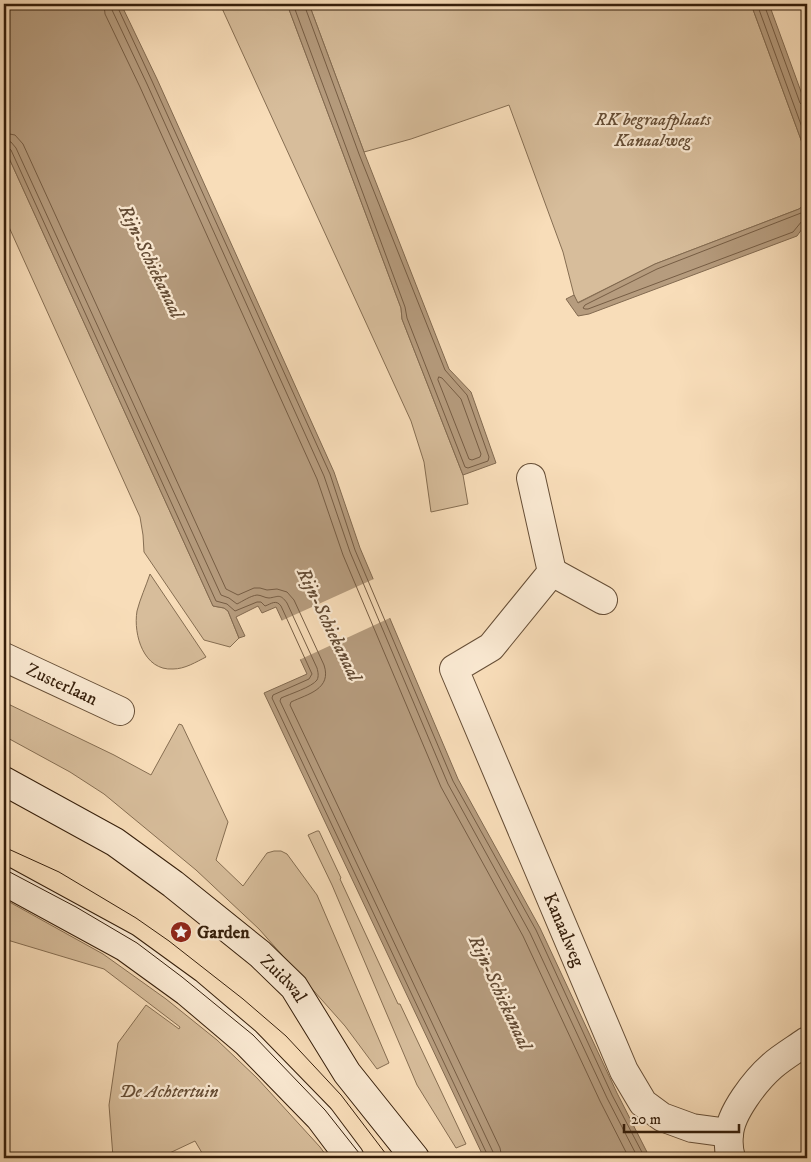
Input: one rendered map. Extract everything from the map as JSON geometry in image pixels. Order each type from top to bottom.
[{"type":"street","points":[[531,478],[552,572],[602,600]]},
{"type":"street","name":"Kanaalweg","points":[[552,572],[491,647],[454,669],[624,1071],[643,1103],[662,1117],[692,1128],[730,1146]]},
{"type":"street","name":"Zusterlaan","points":[[4,657],[120,711]]},
{"type":"street","name":"Zuidwal","points":[[4,780],[115,842],[173,884],[260,954],[294,987],[347,1072],[415,1158]]},
{"type":"street","points":[[4,881],[126,948],[187,992],[246,1042],[320,1118],[350,1158]]},
{"type":"street","points":[[730,1146],[735,1116],[744,1097],[772,1066],[807,1041]]},
{"type":"green space","points":[[220,4],[287,4],[401,308],[402,319],[463,475],[468,504],[431,512],[424,462],[411,421]]},
{"type":"green space","name":"RK begraafplaats Kanaalweg","points":[[309,4],[751,4],[807,156],[807,198],[799,209],[655,264],[577,303],[563,252],[509,105],[411,139],[364,152]]},
{"type":"green space","points":[[4,147],[213,606],[224,608],[228,611],[239,638],[230,647],[204,640],[144,552],[140,517],[4,216]]},
{"type":"green space","points":[[150,574],[206,657],[186,667],[177,669],[163,668],[148,658],[139,640],[136,620],[138,606]]},
{"type":"green space","points":[[4,702],[151,775],[179,724],[182,725],[228,822],[216,860],[243,886],[267,853],[281,851],[287,854],[317,895],[389,1063],[377,1069],[345,1026],[259,929],[196,870],[104,794],[70,772],[4,736]]},
{"type":"green space","points":[[319,831],[398,1004],[400,1004],[466,1144],[456,1148],[417,1085],[332,885],[308,835]]},
{"type":"green space","name":"De Achtertuin","points":[[4,899],[103,954],[166,999],[217,1040],[257,1078],[328,1158],[234,1158],[233,1155],[225,1158],[205,1158],[195,1141],[159,1158],[114,1158],[109,1105],[118,1043],[146,1005],[179,1029],[180,1027],[104,969],[4,939]]},
{"type":"water","name":"Rijn-Schiekanaal","points":[[4,4],[121,4],[157,79],[334,472],[360,548],[458,779],[540,928],[617,1093],[650,1158],[484,1158],[264,693],[307,674],[276,607],[262,613],[258,606],[236,617],[245,636],[239,638],[228,611],[224,608],[213,606],[4,147]]},
{"type":"water","points":[[287,4],[309,4],[364,152],[449,369],[471,392],[496,463],[463,475],[402,319],[401,308]]},
{"type":"water","points":[[751,4],[769,4],[807,108],[807,156]]},
{"type":"water","points":[[807,198],[807,222],[797,236],[589,314],[578,316],[566,299],[574,295],[578,303],[655,264],[799,209]]},
{"type":"pier","points":[[376,578],[392,617],[299,660],[281,621]]},
{"type":"tram line","points":[[4,847],[59,872],[136,918],[169,941],[243,999],[286,1036],[341,1095],[389,1158]]},
{"type":"tram line","points":[[4,869],[76,907],[137,943],[182,977],[253,1035],[325,1110],[363,1158]]},
{"type":"place","name":"Garden","points":[[181,932]]}]
